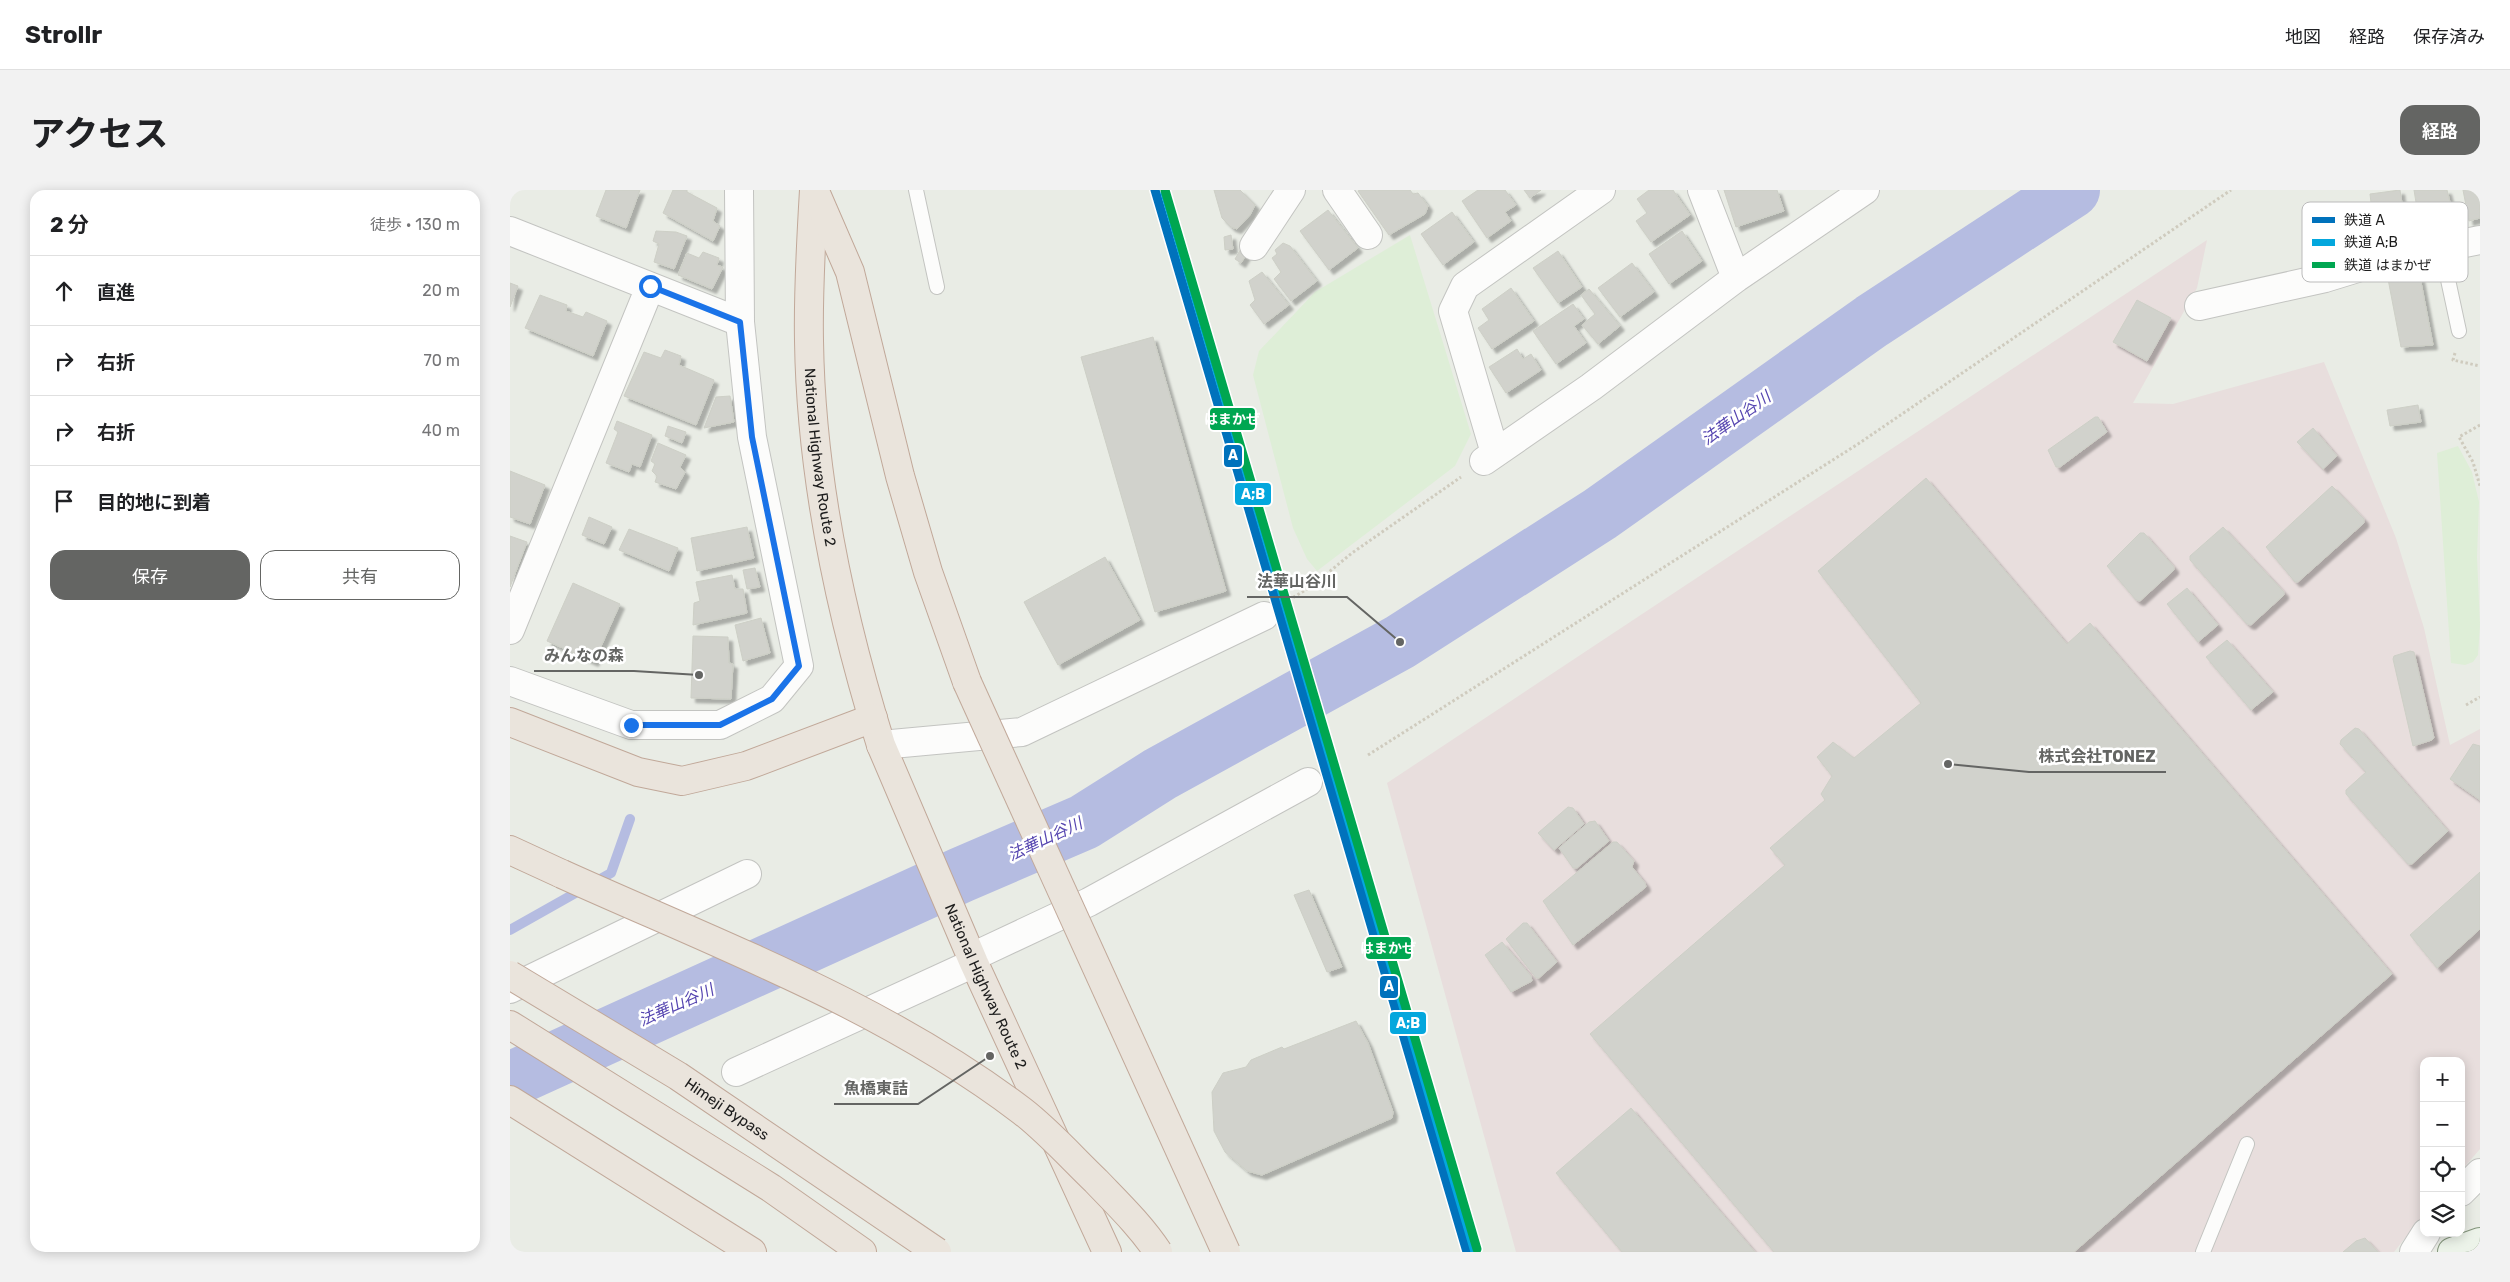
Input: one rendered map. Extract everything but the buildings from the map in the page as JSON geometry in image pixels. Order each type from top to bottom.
[{"type":"highway","points":[[814,190],[850,272],[900,476],[928,572],[967,682],[1226,1252]]},
{"type":"highway","name":"National Highway Route 2","points":[[814,190],[809,343],[815,431],[830,536],[848,626],[873,718],[881,745],[973,960],[1107,1252]]},
{"type":"highway","points":[[510,722],[638,772],[682,781],[746,766],[873,718]]},
{"type":"highway","points":[[510,850],[855,1006],[945,1057],[1023,1112],[1078,1163],[1146,1233],[1158,1252]]},
{"type":"highway","name":"Himeji Bypass","points":[[510,975],[678,1076],[937,1252]]},
{"type":"highway","points":[[510,1025],[771,1188],[862,1252]]},
{"type":"highway","points":[[510,1100],[752,1252]]},
{"type":"main road","points":[[2452,1252],[2480,1242]]},
{"type":"street","points":[[510,681],[631,725],[720,725],[772,699],[799,666],[752,437],[740,322],[739,190]]},
{"type":"street","points":[[1254,246],[1292,190]]},
{"type":"street","points":[[1337,190],[1368,235]]},
{"type":"street","points":[[1601,190],[1465,286],[1453,311],[1490,457],[1590,387],[1736,278],[1864,190]]},
{"type":"street","points":[[1702,190],[1736,278]]},
{"type":"street","points":[[510,231],[740,322]]},
{"type":"street","points":[[2199,306],[2307,282]]},
{"type":"street","points":[[510,630],[650,286]]},
{"type":"street","points":[[881,745],[1022,732],[1264,616]]},
{"type":"street","points":[[736,1072],[973,960],[1089,902],[1308,782]]},
{"type":"street","points":[[510,989],[747,874]]},
{"type":"street","points":[[2465,1188],[2480,1173]]},
{"type":"street","points":[[2414,1252],[2423,1237]]},
{"type":"lane","points":[[916,190],[937,287]]},
{"type":"lane","points":[[2448,282],[2459,331]]},
{"type":"lane","points":[[2203,1252],[2247,1144]]},
{"type":"path","points":[[1368,755],[1858,444],[2231,190]]},
{"type":"path","points":[[2480,425],[2459,437],[2473,462],[2480,486]]},
{"type":"path","points":[[1264,616],[1312,586],[1352,553],[1490,457]]},
{"type":"path","points":[[2466,705],[2480,697]]},
{"type":"shaded area","points":[[2207,240],[2197,288],[2133,403],[2173,404],[2324,362],[2396,538],[2424,628],[2450,745],[2480,729],[2480,1149],[2465,1166],[2465,1057],[2420,1057],[2420,1219],[2394,1252],[1516,1252],[1387,783]]},
{"type":"green space","points":[[1410,235],[1471,434],[1455,466],[1317,571],[1307,559],[1293,528],[1253,375],[1259,351],[1315,292]]},
{"type":"green space","points":[[2458,446],[2472,472],[2479,502],[2477,557],[2480,625],[2478,655],[2473,662],[2465,665],[2451,663],[2437,453]]},
{"type":"waterway","name":"法華山谷川","points":[[510,1080],[961,875],[1084,822],[1160,774],[1400,642],[1600,514],[1872,321],[2072,190]]},
{"type":"waterway","points":[[510,930],[611,873],[630,819]]},
{"type":"rail line","name":"A","points":[[1155,190],[1467,1252]]},
{"type":"rail line","name":"はまかぜ","points":[[1165,190],[1477,1249]]},
{"type":"rail line","name":"A;B","points":[[1165,193],[1475,1252]]},
{"type":"place","name":"法華山谷川","points":[[1400,642]]},
{"type":"place","name":"みんなの森","points":[[699,675]]},
{"type":"place","name":"株式会社TONEZ","points":[[1948,764]]},
{"type":"place","name":"魚橋東詰","points":[[990,1056]]},
{"type":"route","points":[[631,725],[720,725],[772,699],[799,666],[752,437],[740,322],[650,286]]}]
